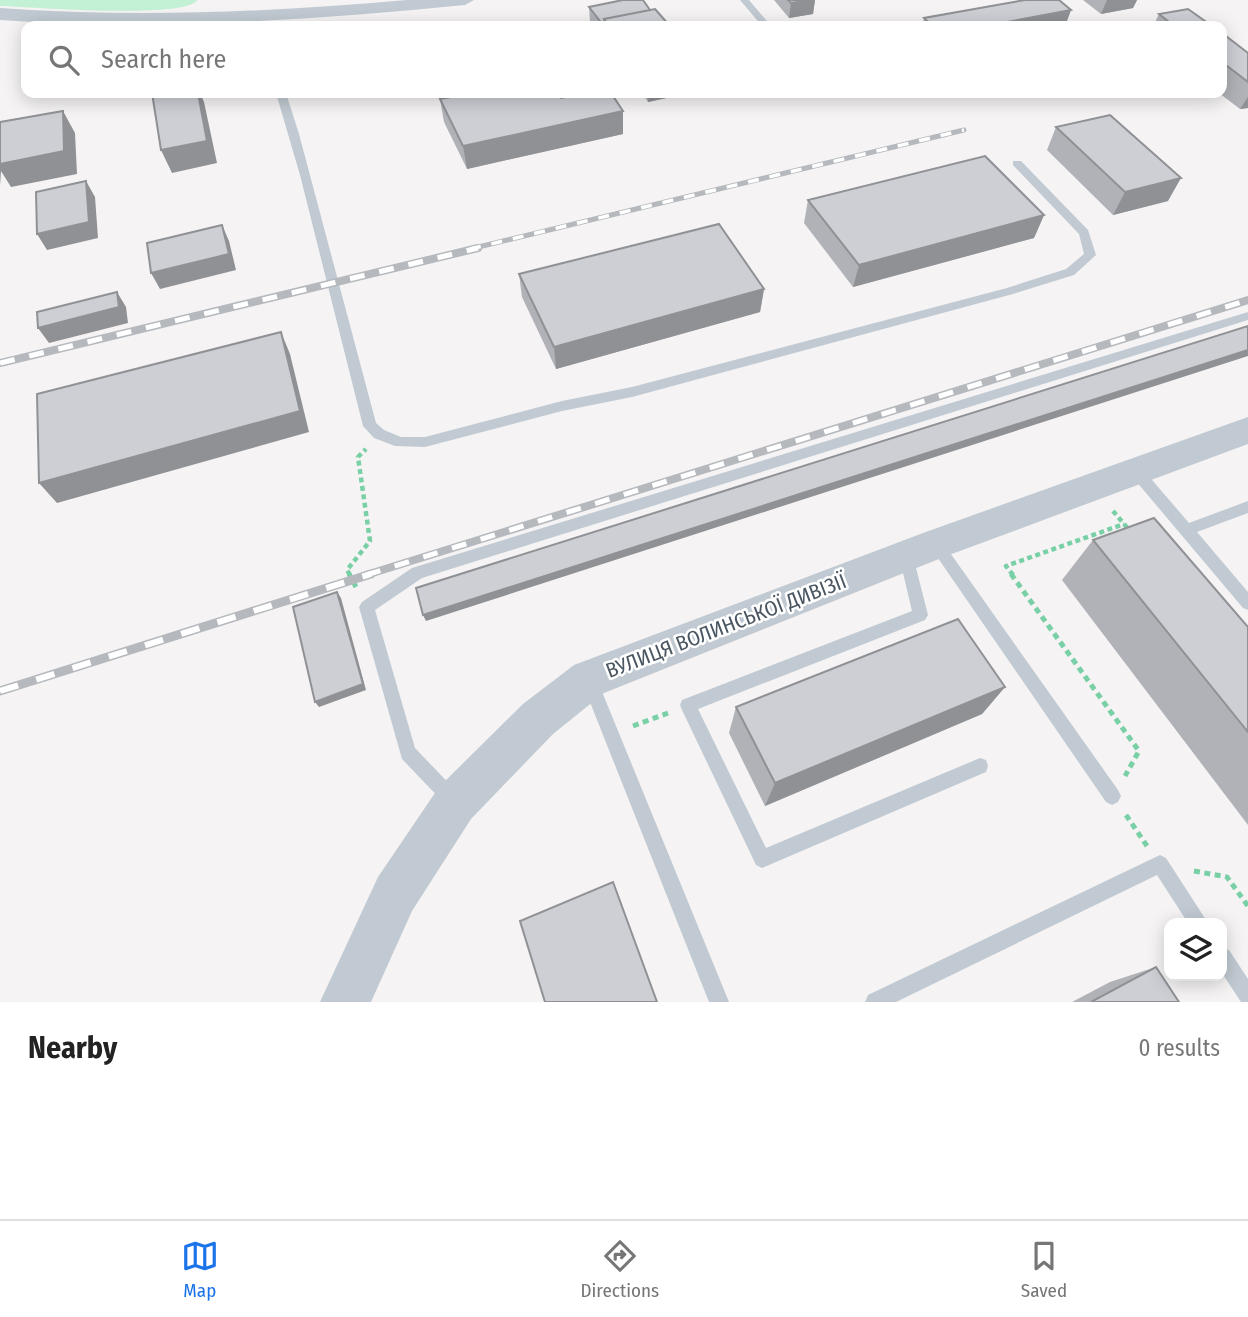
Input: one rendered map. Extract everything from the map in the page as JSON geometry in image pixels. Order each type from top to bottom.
[{"type":"street","points":[[0,14],[62,20],[245,21],[465,0]]},
{"type":"street","name":"ВУЛИЦЯ ВОЛИНСЬКОЇ ДИВІЗІЇ","points":[[345,1002],[395,894],[455,803],[538,719],[589,679],[1093,485],[1248,430]]},
{"type":"lane","points":[[744,0],[763,21]]},
{"type":"lane","points":[[283,98],[299,147],[369,426],[379,434],[400,442],[425,442],[562,406],[679,380],[1070,272],[1090,255],[1084,233],[1017,163]]},
{"type":"lane","points":[[455,803],[408,753],[367,607],[417,573],[1248,316]]},
{"type":"lane","points":[[1135,470],[1248,603]]},
{"type":"lane","points":[[1186,530],[1248,507]]},
{"type":"lane","points":[[921,550],[920,615],[688,705],[762,859],[980,766]]},
{"type":"lane","points":[[921,550],[1112,796]]},
{"type":"lane","points":[[589,679],[719,1002]]},
{"type":"lane","points":[[875,1002],[1160,864],[1196,918]]},
{"type":"lane","points":[[1227,964],[1248,996]]},
{"type":"path","points":[[367,607],[347,570],[370,541],[358,457],[379,434]]},
{"type":"path","points":[[1093,485],[1132,534]]},
{"type":"path","points":[[1124,524],[1006,566],[1139,751],[1112,796],[1160,864],[1227,877],[1248,906]]},
{"type":"path","points":[[610,735],[688,705]]},
{"type":"green space","points":[[0,0],[197,1],[163,10],[104,11],[0,6]]},
{"type":"building","points":[[623,0],[643,0],[650,10],[600,21],[589,7]]},
{"type":"building","points":[[1025,0],[1059,0],[1071,10],[1013,21],[927,21],[924,18]]},
{"type":"building","points":[[655,9],[666,21],[605,21],[604,19]]},
{"type":"building","points":[[1188,9],[1205,21],[1168,21],[1159,14]]},
{"type":"building","points":[[1227,37],[1248,53],[1248,82],[1227,66]]},
{"type":"building","points":[[153,98],[199,98],[207,141],[161,150]]},
{"type":"building","points":[[614,98],[623,111],[463,146],[440,99]]},
{"type":"building","points":[[63,111],[64,151],[0,164],[0,122]]},
{"type":"building","points":[[1110,115],[1181,178],[1125,192],[1056,127]]},
{"type":"building","points":[[985,156],[1044,215],[859,265],[808,200]]},
{"type":"building","points":[[86,181],[89,222],[37,234],[36,192]]},
{"type":"building","points":[[719,224],[764,289],[554,347],[519,274]]},
{"type":"building","points":[[222,225],[229,254],[151,273],[147,243]]},
{"type":"building","points":[[117,292],[119,307],[38,328],[37,312]]},
{"type":"building","points":[[1248,326],[1248,350],[423,615],[416,588]]},
{"type":"building","points":[[281,332],[300,411],[39,483],[37,394]]},
{"type":"building","points":[[1154,518],[1248,627],[1248,732],[1093,540]]},
{"type":"building","points":[[337,592],[363,684],[315,702],[293,607]]},
{"type":"building","points":[[958,619],[1005,687],[775,783],[736,707]]},
{"type":"building","points":[[613,882],[657,1002],[545,1002],[520,921]]},
{"type":"building","points":[[1156,967],[1179,1002],[1091,1002]]},
{"type":"railway","points":[[470,249],[964,130]]},
{"type":"railway","points":[[0,363],[478,248]]},
{"type":"railway","points":[[366,575],[1248,300]]},
{"type":"railway","points":[[0,691],[371,574]]}]
